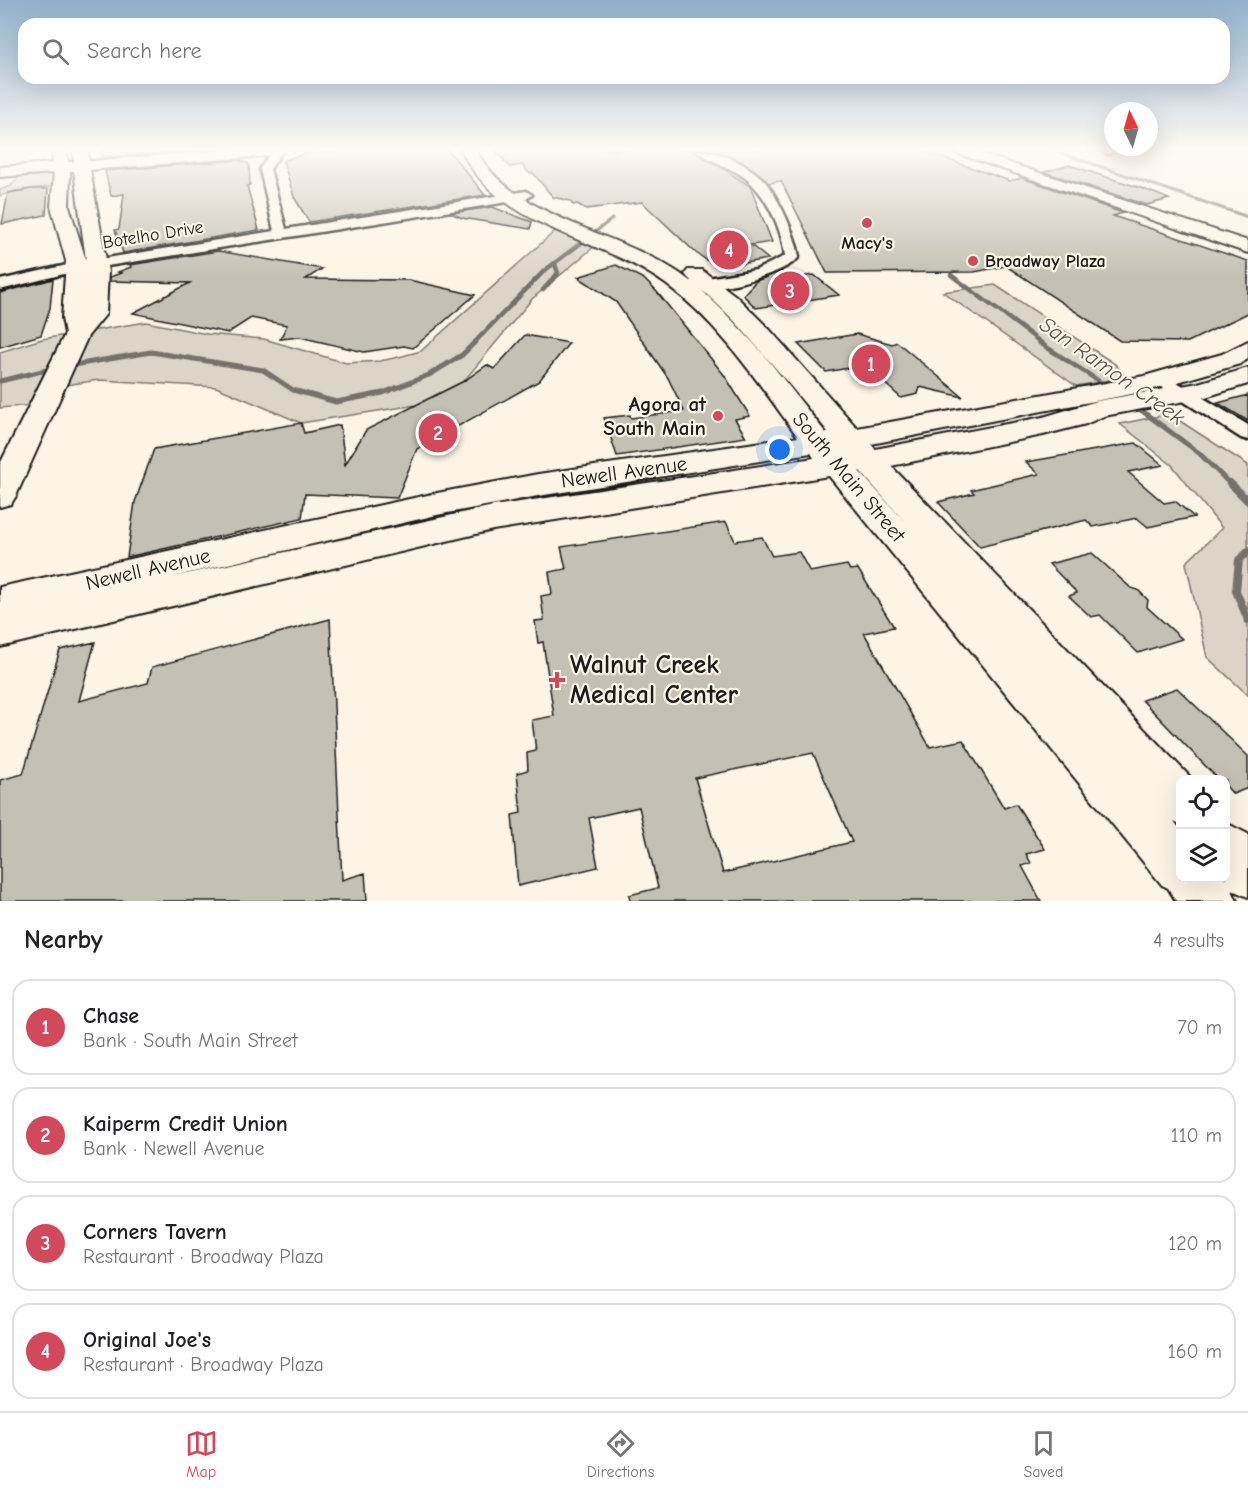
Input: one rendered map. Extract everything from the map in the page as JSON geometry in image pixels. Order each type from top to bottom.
[{"type":"street","points":[[60,192],[60,206],[76,267],[74,318],[76,334]]},
{"type":"street","points":[[0,496],[76,334],[94,314],[98,264],[84,192]]},
{"type":"street","points":[[271,192],[281,235]]},
{"type":"street","name":"South Main Street","points":[[510,192],[565,221],[624,242],[694,284],[735,340],[1176,796]]},
{"type":"street","name":"South Main Street","points":[[514,192],[518,197]]},
{"type":"street","points":[[694,284],[781,267],[792,257],[792,246],[765,192]]},
{"type":"street","points":[[1081,192],[1248,247]]},
{"type":"street","points":[[1107,192],[1248,237]]},
{"type":"street","name":"Botelho Drive","points":[[0,285],[76,267],[518,197]]},
{"type":"street","name":"Newell Avenue","points":[[1160,389],[1231,359],[1248,348]]},
{"type":"street","name":"Newell Avenue","points":[[0,602],[436,504],[538,485],[1043,426],[1088,403],[1160,389],[1248,376]]},
{"type":"street","points":[[1160,389],[1248,434]]},
{"type":"street","name":"South Main Street","points":[[843,451],[1176,862]]},
{"type":"street","name":"Newell Avenue","points":[[0,631],[493,518],[843,451]]},
{"type":"street","points":[[1230,852],[1248,871]]},
{"type":"street","points":[[1194,883],[1210,901]]},
{"type":"shaded area","points":[[0,192],[12,192],[0,196]]},
{"type":"shaded area","points":[[555,231],[595,246],[532,299],[464,381],[416,405],[301,423],[216,387],[99,380],[52,387],[43,404],[0,408],[0,352],[42,339],[146,322],[207,334],[264,339],[346,363],[380,361],[421,351]]},
{"type":"shaded area","points":[[995,285],[1115,364],[1126,377],[1076,386],[943,292]]},
{"type":"shaded area","points":[[1169,414],[1248,465],[1248,695],[1207,657],[1186,563],[1222,528],[1172,465],[1120,424]]},
{"type":"building","points":[[48,192],[46,215],[2,224],[8,193]]},
{"type":"building","points":[[110,192],[249,192],[259,230],[123,253],[115,230],[119,229],[124,194],[111,196]]},
{"type":"building","points":[[292,192],[483,192],[485,195],[309,222]]},
{"type":"building","points":[[549,192],[752,192],[772,242],[751,245],[768,259],[722,267],[714,265],[696,253],[642,202],[586,209],[577,204],[573,205],[570,201],[553,197]]},
{"type":"building","points":[[787,192],[1063,192],[1123,213],[1113,216],[1248,261],[1248,313],[1188,342],[1120,341],[1006,266],[974,272],[827,273]]},
{"type":"building","points":[[1107,192],[1152,192],[1169,199],[1147,205]]},
{"type":"building","points":[[492,207],[532,222],[530,229],[462,218],[451,213]]},
{"type":"building","points":[[218,251],[322,269],[306,279],[409,280],[475,295],[413,348],[404,346],[364,352],[300,337],[280,339],[287,325],[251,318],[228,333],[133,313],[190,283],[110,281],[110,277],[131,267],[130,265]]},
{"type":"building","points":[[616,265],[644,279],[657,292],[725,376],[750,416],[735,419],[746,437],[617,456],[604,418],[630,415],[631,418],[684,411],[668,378],[616,302],[578,277]]},
{"type":"building","points":[[782,271],[790,278],[814,275],[839,295],[756,308],[743,295],[756,281]]},
{"type":"building","points":[[53,279],[50,308],[41,335],[0,347],[0,293]]},
{"type":"building","points":[[857,334],[892,344],[897,342],[963,397],[920,387],[918,394],[901,398],[868,368],[860,366],[826,372],[798,344]]},
{"type":"building","points":[[525,335],[569,343],[539,381],[417,449],[397,498],[305,494],[302,518],[127,557],[135,502],[154,449],[301,423],[304,433],[340,425],[345,465],[366,430],[464,381],[487,365],[494,369]]},
{"type":"building","points":[[1248,395],[1248,421],[1218,403]]},
{"type":"building","points":[[1136,443],[1163,465],[1128,472],[1164,503],[1175,501],[1194,517],[1148,527],[1137,518],[1093,527],[1086,520],[980,547],[938,502],[974,493],[971,490],[1039,474],[1026,462]]},
{"type":"building","points":[[726,522],[735,541],[762,537],[772,556],[799,552],[810,572],[847,565],[850,570],[858,569],[894,627],[864,633],[930,747],[963,740],[1004,808],[1016,804],[1045,849],[1026,854],[1031,863],[1022,866],[1041,901],[630,901],[629,895],[658,888],[639,807],[589,818],[598,867],[518,886],[512,815],[521,813],[517,773],[528,770],[527,753],[536,751],[532,720],[554,716],[543,642],[538,643],[535,621],[544,620],[541,596],[552,594],[549,572],[566,569],[561,547]],"holes":[[[813,753],[852,842],[723,873],[695,778]]]},
{"type":"building","points":[[1092,553],[1131,588],[1138,590],[1148,600],[1147,607],[1182,639],[1138,653],[1100,615],[1091,617],[1069,596],[1077,593],[1049,564]]},
{"type":"building","points":[[330,619],[342,880],[365,873],[367,901],[0,901],[0,780],[23,774],[60,650],[95,642],[79,701],[148,683],[152,667]]},
{"type":"building","points":[[1177,688],[1248,756],[1248,788],[1233,794],[1230,791],[1230,775],[1214,775],[1142,700]]},
{"type":"waterway","points":[[1175,192],[1248,217]]},
{"type":"waterway","points":[[591,235],[612,219]]},
{"type":"waterway","points":[[473,344],[544,271],[593,234]]},
{"type":"waterway","points":[[543,290],[558,273],[555,264]]},
{"type":"waterway","name":"San Ramon Creek","points":[[951,275],[1043,344]]},
{"type":"waterway","name":"San Ramon Creek","points":[[1040,343],[1108,387]]},
{"type":"waterway","points":[[68,366],[151,352],[263,370],[293,390],[336,402],[383,393],[429,375],[462,355],[473,344]]},
{"type":"waterway","points":[[0,381],[55,368]]},
{"type":"waterway","name":"San Ramon Creek","points":[[1134,405],[1199,453],[1231,485]]},
{"type":"waterway","name":"San Ramon Creek","points":[[1230,483],[1248,501]]},
{"type":"waterway","name":"San Ramon Creek","points":[[1248,552],[1239,560],[1236,591],[1248,620]]},
{"type":"place","name":"Macy's","points":[[867,223]]},
{"type":"place","name":"Original Joe's","points":[[729,250]]},
{"type":"place","name":"Broadway Plaza","points":[[973,261]]},
{"type":"place","name":"Corners Tavern","points":[[790,291]]},
{"type":"place","name":"Chase","points":[[871,364]]},
{"type":"place","name":"Agora at South Main","points":[[718,416]]},
{"type":"place","name":"Kaiperm Credit Union","points":[[438,433]]},
{"type":"place","name":"Walnut Creek Medical Center","points":[[557,680]]}]
